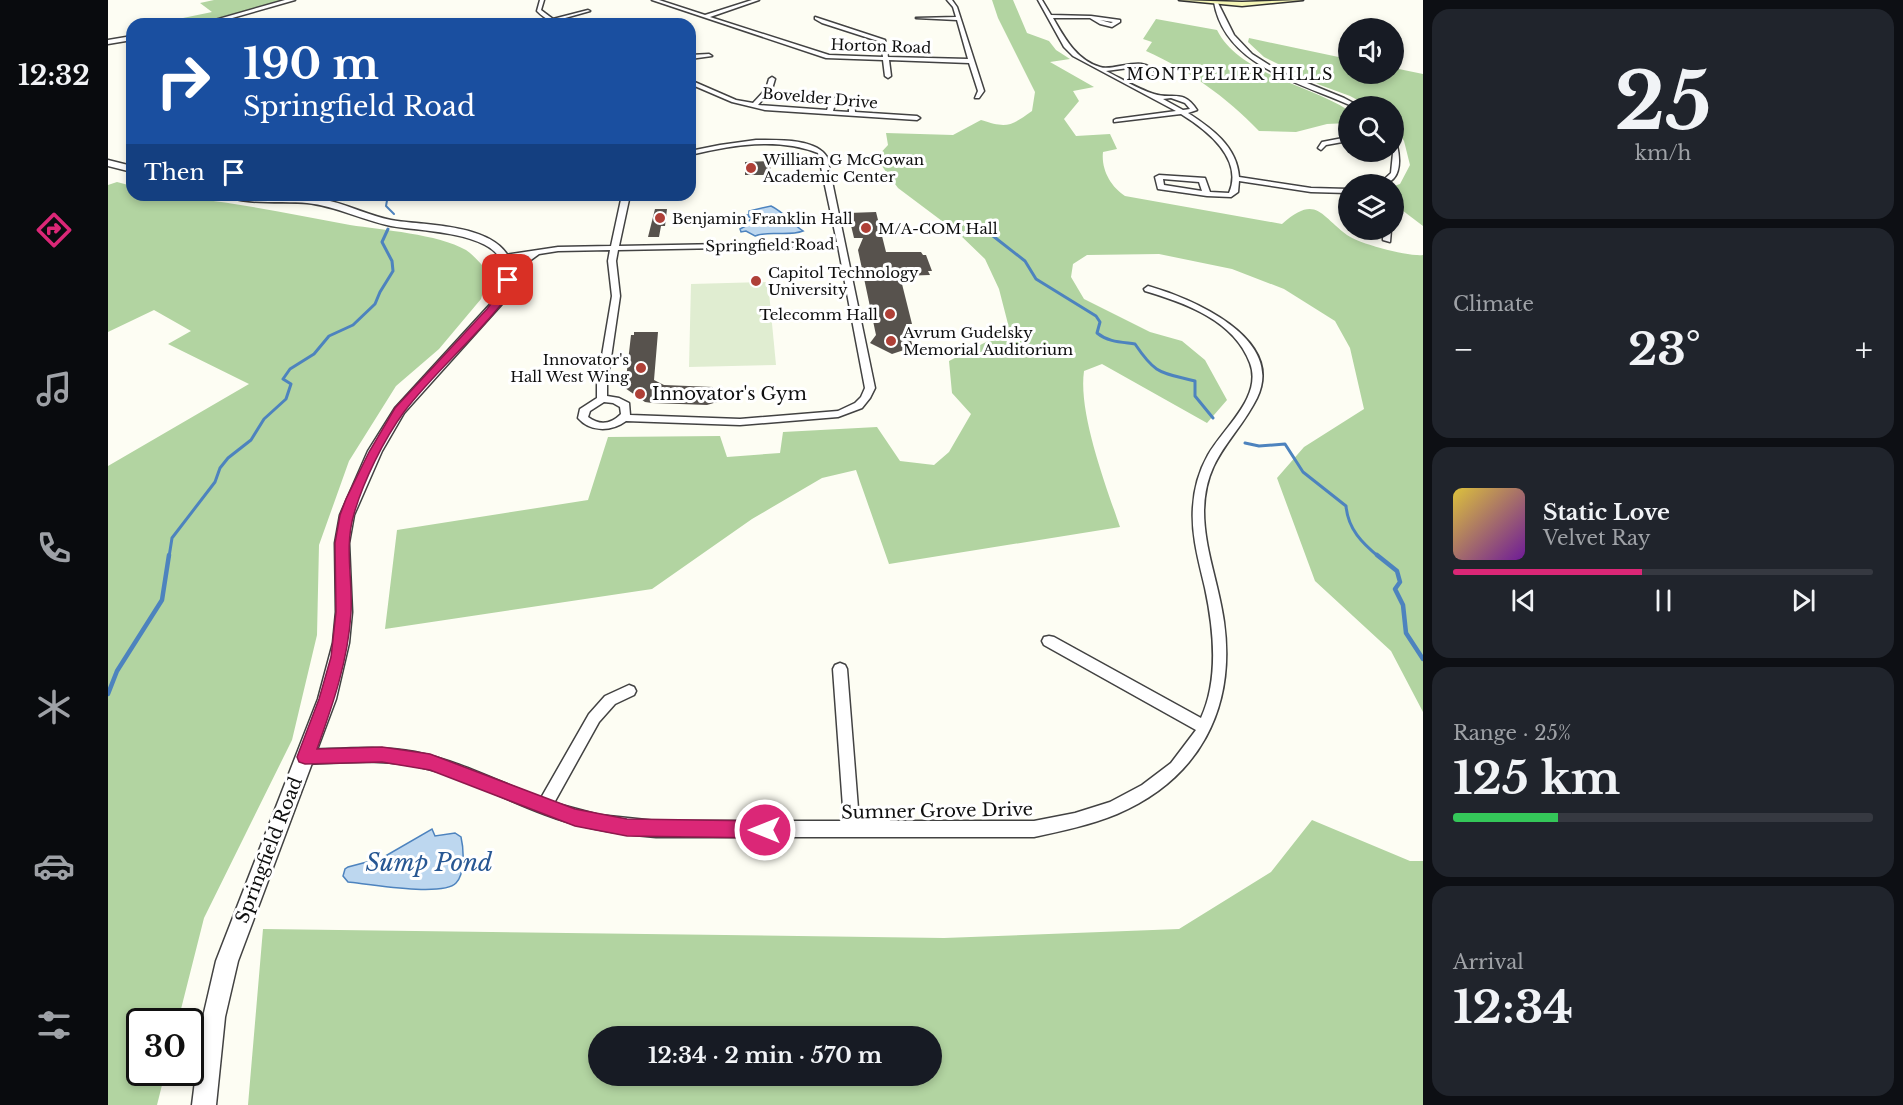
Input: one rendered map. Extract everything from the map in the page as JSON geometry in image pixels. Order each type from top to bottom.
[{"type":"main road","points":[[1183,0],[1266,4],[1299,0]]},
{"type":"street","points":[[226,18],[292,0]]},
{"type":"street","points":[[542,0],[539,13],[548,18]]},
{"type":"street","name":"Horton Road","points":[[657,0],[703,18],[822,56],[972,61]]},
{"type":"street","points":[[703,18],[757,0]]},
{"type":"street","points":[[949,0],[954,3],[981,91],[977,97]]},
{"type":"street","points":[[1040,0],[1071,51],[1101,70],[1183,113],[1205,127],[1226,148],[1234,163],[1234,192],[1231,195],[1207,194],[1161,187],[1159,177],[1202,180],[1207,194]]},
{"type":"street","points":[[1216,3],[1236,43],[1253,57],[1281,73],[1338,98]]},
{"type":"street","points":[[564,18],[588,11]]},
{"type":"street","points":[[1050,16],[1091,17]]},
{"type":"street","points":[[816,18],[880,39],[884,44],[888,76]]},
{"type":"street","points":[[918,18],[959,19]]},
{"type":"street","points":[[108,42],[126,39]]},
{"type":"street","points":[[696,57],[709,56]]},
{"type":"street","points":[[1101,70],[1136,66],[1145,68],[1153,74],[1142,76]]},
{"type":"street","points":[[754,106],[769,88],[772,79]]},
{"type":"street","name":"Bovelder Drive","points":[[696,85],[720,96],[754,106],[917,118]]},
{"type":"street","points":[[1116,121],[1183,113],[1194,108],[1175,96],[1154,98]]},
{"type":"street","points":[[830,113],[833,100],[843,98],[852,101],[852,114]]},
{"type":"street","points":[[1321,148],[1324,142],[1338,140]]},
{"type":"street","name":"Springfield Road","points":[[204,1105],[214,1017],[227,961],[327,699],[339,657],[344,612],[342,543],[347,515],[379,444],[399,411],[498,302],[507,286],[507,265],[535,251],[547,250],[842,244],[824,156],[817,150],[794,144],[751,144],[696,152]]},
{"type":"street","points":[[108,163],[126,168]]},
{"type":"street","points":[[1234,178],[1311,190],[1338,191]]},
{"type":"street","points":[[298,201],[332,204],[385,221],[463,233],[479,238],[495,247],[535,251]]},
{"type":"street","points":[[602,399],[616,296],[612,267],[625,201]]},
{"type":"street","points":[[624,418],[625,405],[615,400],[602,399],[585,409],[583,418],[591,425],[605,426],[624,418],[754,421],[838,414],[848,411],[863,401],[870,381],[842,244]]},
{"type":"street","points":[[495,247],[507,265],[521,263],[547,250]]},
{"type":"street","name":"Sumner Grove Drive","points":[[305,757],[382,755],[410,757],[452,769],[544,807],[575,817],[627,828],[1007,830],[1042,828],[1086,819],[1112,810],[1159,783],[1178,767],[1205,728],[1215,704],[1222,660],[1218,621],[1200,544],[1198,506],[1211,460],[1218,446],[1253,397],[1258,376],[1251,354],[1227,326],[1190,303],[1148,289]]},
{"type":"street","points":[[1049,641],[1205,728]]},
{"type":"street","points":[[840,669],[852,830]]},
{"type":"street","points":[[544,807],[594,718],[610,700],[629,691]]},
{"type":"green space","points":[[214,0],[283,0],[218,18],[183,18],[212,12],[200,3]]},
{"type":"green space","points":[[992,0],[1013,0],[1027,33],[1049,41],[1056,50],[1070,59],[1050,62],[1094,87],[1073,91],[1079,101],[1064,119],[1076,136],[1110,134],[1117,149],[1103,152],[1105,171],[1115,188],[1125,196],[1282,224],[1293,215],[1310,209],[1324,215],[1338,227],[1338,240],[1356,240],[1396,252],[1423,255],[1423,712],[1391,651],[1315,581],[1277,478],[1304,447],[1364,409],[1350,348],[1335,321],[1284,289],[1232,269],[1159,254],[1087,255],[1073,264],[1071,277],[1084,299],[1150,332],[1182,341],[1205,360],[1227,400],[1207,423],[1102,364],[1084,371],[1083,388],[1089,428],[1120,527],[889,564],[856,470],[822,478],[752,519],[652,589],[385,629],[397,530],[588,500],[608,437],[720,436],[727,457],[780,453],[783,432],[877,427],[900,461],[934,465],[949,452],[971,414],[952,393],[949,361],[988,341],[1008,324],[999,289],[985,259],[958,233],[898,188],[876,158],[888,145],[886,133],[953,135],[981,120],[1002,125],[1008,124],[1032,111],[1035,92],[998,18]]},
{"type":"green space","points":[[1156,19],[1217,30],[1227,45],[1241,58],[1276,77],[1338,104],[1338,123],[1296,132],[1259,131],[1206,85],[1146,51],[1152,42],[1143,39]]},
{"type":"green space","points":[[1249,38],[1338,57],[1338,84],[1404,84],[1404,70],[1423,74],[1423,226],[1404,212],[1404,176],[1410,165],[1404,141],[1404,96],[1350,96],[1320,85],[1264,57],[1248,42]]},
{"type":"green space","points":[[117,182],[126,184],[126,201],[214,201],[425,236],[466,250],[489,272],[481,299],[439,349],[396,386],[349,461],[319,545],[317,635],[292,740],[204,918],[181,1008],[126,1008],[126,1086],[162,1086],[157,1105],[108,1105],[108,466],[249,384],[168,344],[191,331],[154,310],[108,332],[108,185]]},
{"type":"green space","points":[[768,282],[776,365],[689,367],[691,284]]},
{"type":"green space","points":[[1312,820],[1410,861],[1423,861],[1423,1105],[248,1105],[263,929],[944,938],[1179,929],[1271,872]]},
{"type":"water","points":[[771,206],[803,231],[755,236],[746,231],[741,232],[740,229],[746,226],[751,218],[746,215],[749,215],[749,211]]},
{"type":"water","name":"Sump Pond","points":[[432,829],[435,836],[455,833],[461,837],[462,868],[456,883],[436,889],[388,887],[348,882],[343,876],[348,867],[382,858]]},
{"type":"building","points":[[770,161],[771,175],[745,175],[745,162]]},
{"type":"building","name":"Benjamin Franklin Hall","points":[[655,209],[667,209],[665,226],[661,226],[659,237],[648,237]]},
{"type":"building","points":[[876,212],[886,252],[921,252],[926,255],[932,271],[928,271],[930,275],[900,276],[912,324],[906,324],[913,347],[892,354],[870,343],[876,335],[858,250],[863,238],[854,238],[848,213]]},
{"type":"building","name":"Innovator's Hall West Wing","points":[[634,332],[658,332],[654,380],[664,385],[713,387],[713,391],[718,391],[717,402],[707,405],[645,402],[625,388],[631,335],[634,335]]},
{"type":"waterway","points":[[387,201],[386,206],[394,214]]},
{"type":"waterway","points":[[986,225],[993,236],[1025,261],[1036,279],[1096,316],[1100,322],[1097,333],[1101,336],[1110,340],[1135,344],[1148,362],[1160,371],[1195,381],[1195,396],[1213,418]]},
{"type":"waterway","points":[[169,557],[172,538],[215,482],[220,468],[228,458],[251,440],[264,419],[286,399],[291,384],[283,379],[290,369],[314,354],[329,336],[353,325],[375,304],[393,271],[392,261],[382,242],[388,229]]},
{"type":"waterway","points":[[1245,443],[1259,446],[1285,444],[1303,472],[1346,506],[1353,529],[1379,557]]},
{"type":"waterway","points":[[108,694],[117,671],[162,600],[169,555]]},
{"type":"waterway","points":[[1377,555],[1397,571],[1400,582],[1395,589],[1403,605],[1406,633],[1423,659]]},
{"type":"place","name":"William G McGowan Academic Center","points":[[751,168]]},
{"type":"place","name":"Benjamin Franklin Hall","points":[[660,218]]},
{"type":"place","name":"M/A-COM Hall","points":[[866,228]]},
{"type":"place","name":"Capitol Technology University","points":[[756,281]]},
{"type":"place","name":"Telecomm Hall","points":[[890,314]]},
{"type":"place","name":"Avrum Gudelsky Memorial Auditorium","points":[[891,341]]},
{"type":"place","name":"Innovator's Hall West Wing","points":[[641,368]]},
{"type":"place","name":"Innovator's Gym","points":[[640,394]]},
{"type":"district","name":"MONTPELIER HILLS","points":[[1230,74]]},
{"type":"route","points":[[508,280],[502,297],[399,411],[375,452],[353,499],[343,530],[344,612],[339,657],[327,699],[305,757],[382,755],[410,757],[452,769],[544,807],[575,817],[627,828],[765,830]]}]
